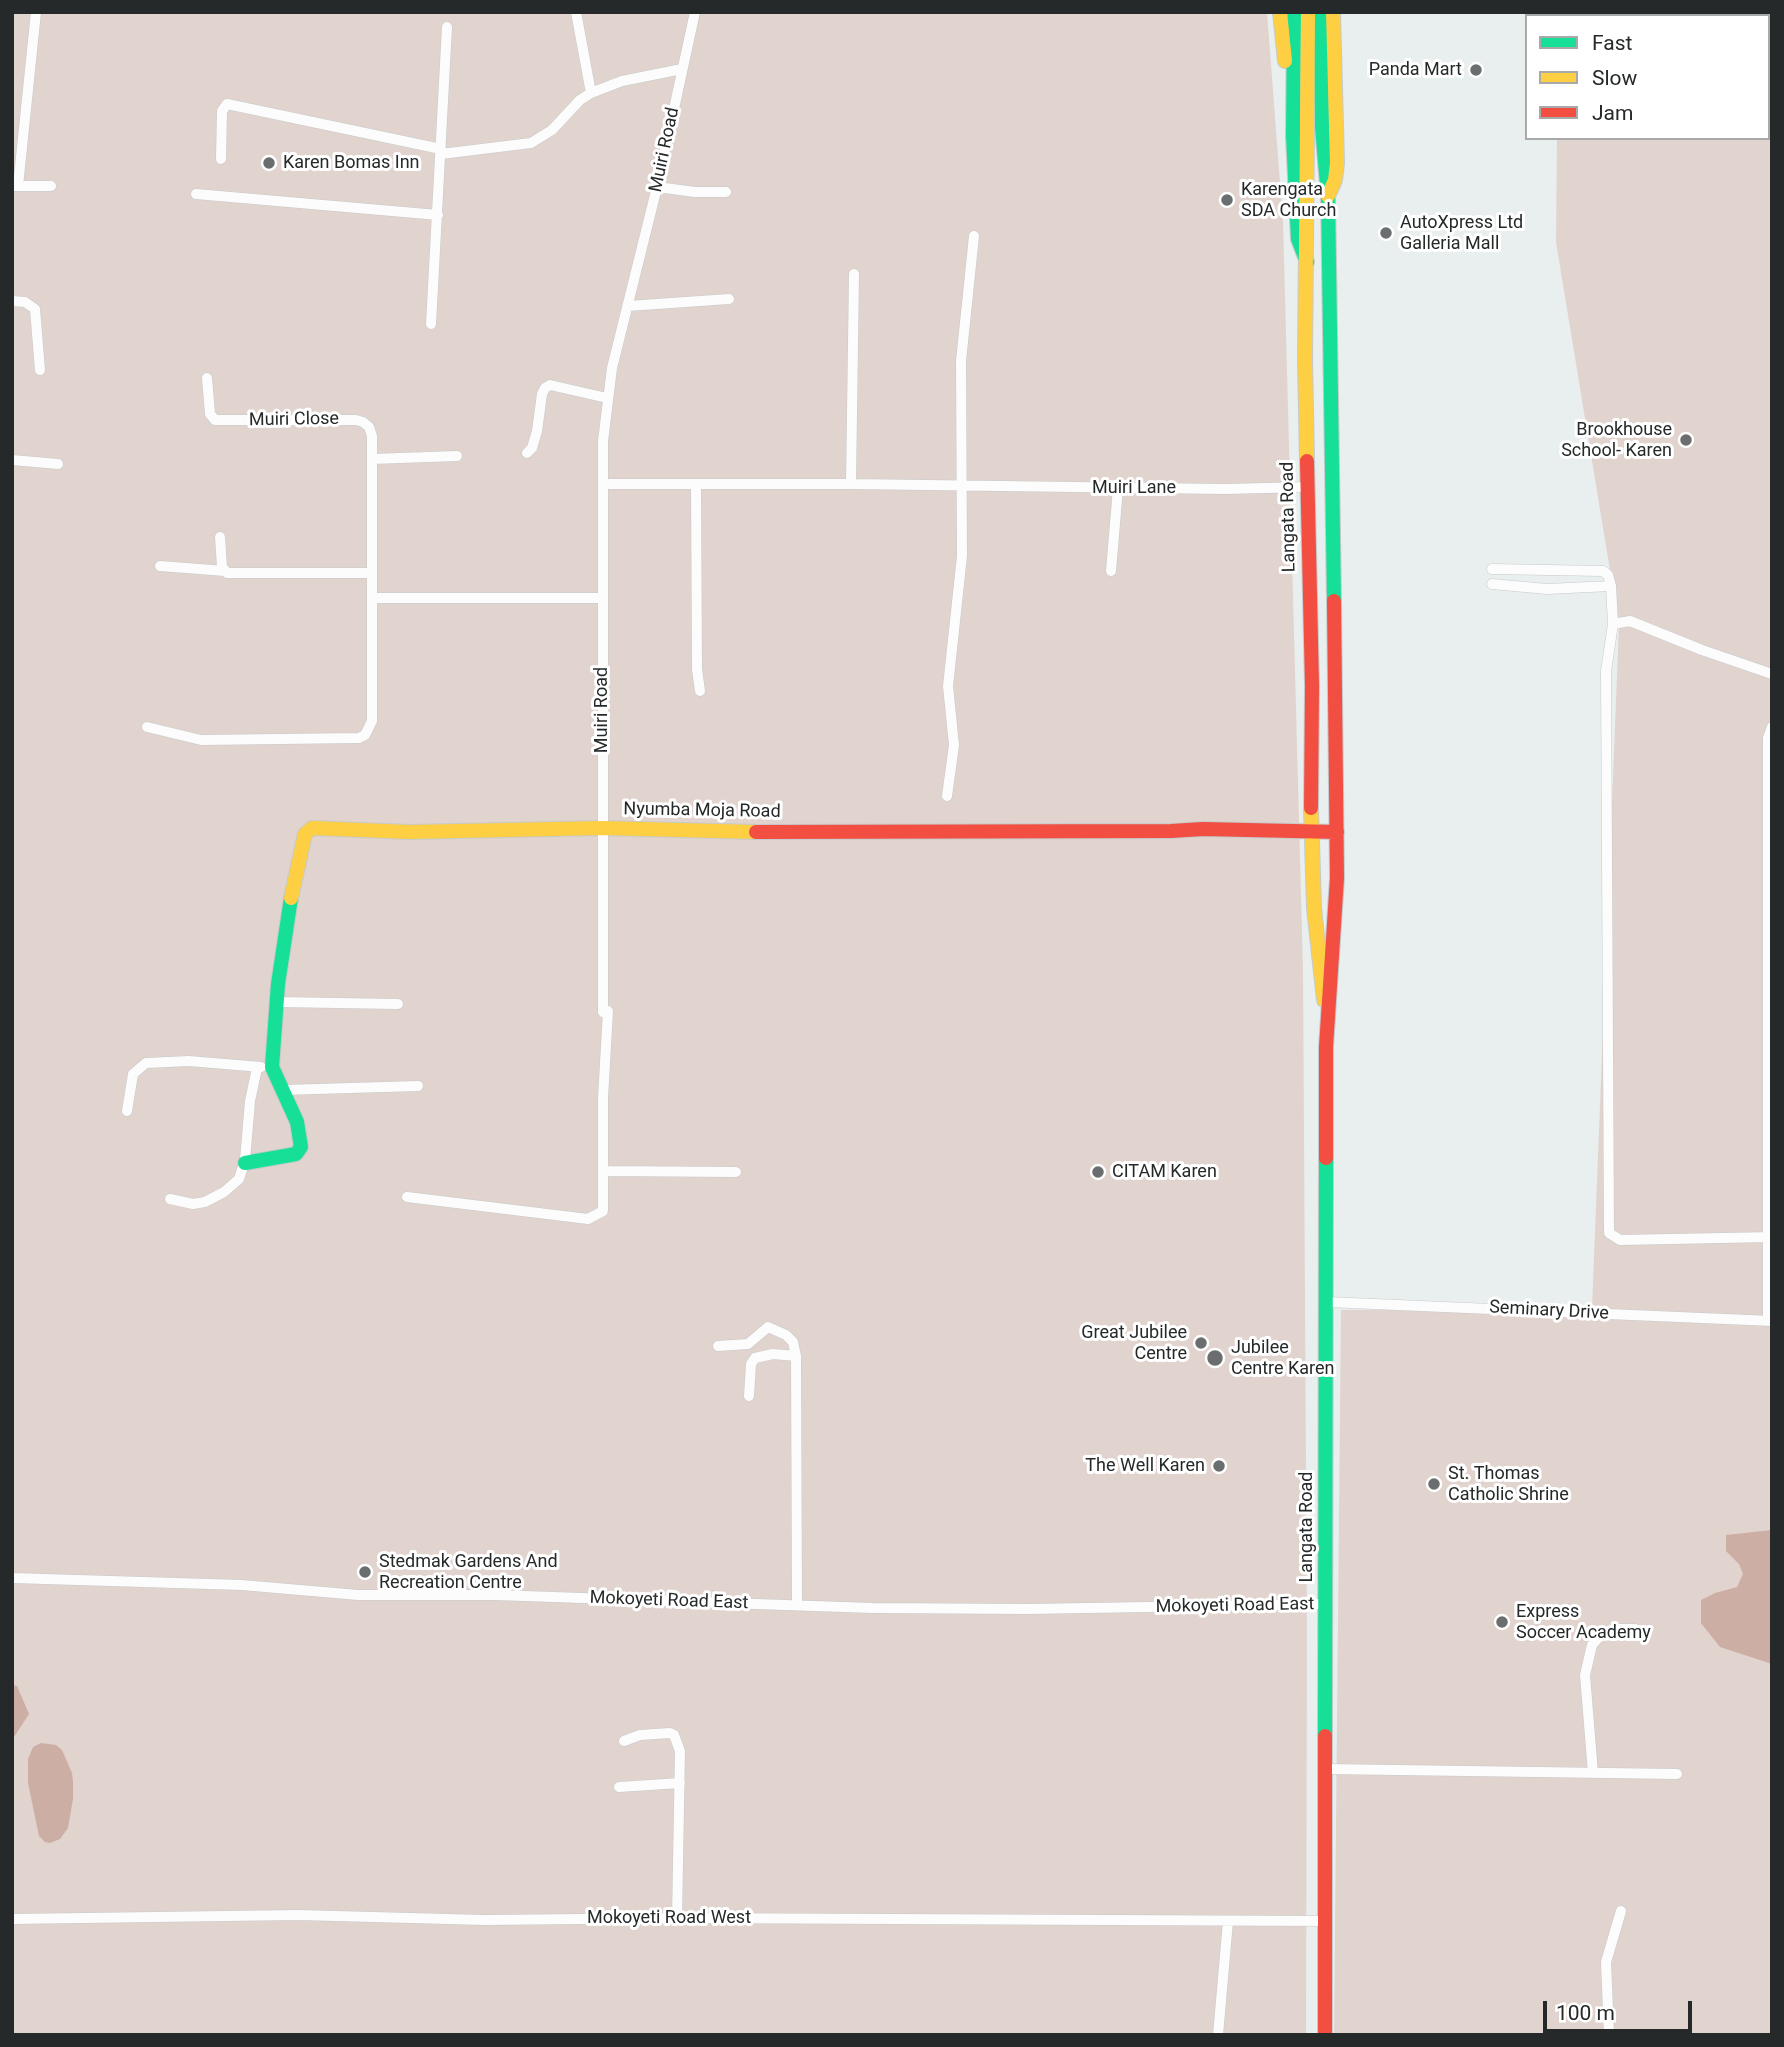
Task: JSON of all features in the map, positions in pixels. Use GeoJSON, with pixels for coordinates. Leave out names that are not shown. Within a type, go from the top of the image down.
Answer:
{"type":"FeatureCollection","features":[{"type":"Feature","properties":{"kind":"main road"},"geometry":{"type":"LineString","coordinates":[[1280,12],[1293,136],[1298,239],[1307,262]]}},
{"type":"Feature","properties":{"kind":"main road"},"geometry":{"type":"LineString","coordinates":[[1293,136],[1294,12]]}},
{"type":"Feature","properties":{"kind":"main road","name":"Langata Road"},"geometry":{"type":"LineString","coordinates":[[1308,12],[1305,361],[1312,686],[1311,832],[1314,908],[1327,1019]]}},
{"type":"Feature","properties":{"kind":"main road","name":"Langata Road"},"geometry":{"type":"LineString","coordinates":[[1321,12],[1322,127],[1328,196],[1333,441],[1336,832],[1335,923],[1327,1019],[1325,2035]]}},
{"type":"Feature","properties":{"kind":"main road"},"geometry":{"type":"LineString","coordinates":[[1328,196],[1335,180],[1337,163],[1333,12]]}},
{"type":"Feature","properties":{"kind":"main road","name":"Nyumba Moja Road"},"geometry":{"type":"LineString","coordinates":[[272,1067],[288,912],[304,834],[312,828],[409,832],[602,828],[711,832],[1203,829],[1336,832]]}},
{"type":"Feature","properties":{"kind":"main road"},"geometry":{"type":"LineString","coordinates":[[244,1163],[282,1158],[300,1150],[297,1122],[272,1067]]}},
{"type":"Feature","properties":{"kind":"street"},"geometry":{"type":"LineString","coordinates":[[36,12],[15,186],[51,186]]}},
{"type":"Feature","properties":{"kind":"street"},"geometry":{"type":"LineString","coordinates":[[576,12],[591,93]]}},
{"type":"Feature","properties":{"kind":"street","name":"Muiri Road"},"geometry":{"type":"LineString","coordinates":[[407,1198],[588,1219],[603,1211],[603,1098],[608,1011],[603,1012],[603,441],[612,368],[657,187],[695,12]]}},
{"type":"Feature","properties":{"kind":"street"},"geometry":{"type":"LineString","coordinates":[[431,324],[447,27]]}},
{"type":"Feature","properties":{"kind":"street"},"geometry":{"type":"LineString","coordinates":[[221,159],[222,111],[227,104],[441,151],[531,143],[552,130],[580,100],[591,93],[622,82],[682,69]]}},
{"type":"Feature","properties":{"kind":"street"},"geometry":{"type":"LineString","coordinates":[[657,187],[695,192],[726,192]]}},
{"type":"Feature","properties":{"kind":"street"},"geometry":{"type":"LineString","coordinates":[[196,194],[438,215]]}},
{"type":"Feature","properties":{"kind":"street"},"geometry":{"type":"LineString","coordinates":[[947,796],[954,745],[948,686],[962,556],[961,361],[974,236]]}},
{"type":"Feature","properties":{"kind":"street"},"geometry":{"type":"LineString","coordinates":[[851,484],[854,274]]}},
{"type":"Feature","properties":{"kind":"street"},"geometry":{"type":"LineString","coordinates":[[628,306],[729,299]]}},
{"type":"Feature","properties":{"kind":"street"},"geometry":{"type":"LineString","coordinates":[[12,301],[25,302],[35,309],[40,370]]}},
{"type":"Feature","properties":{"kind":"street","name":"Muiri Close"},"geometry":{"type":"LineString","coordinates":[[147,727],[201,740],[354,739],[363,737],[369,729],[372,436],[369,427],[356,420],[215,420],[210,414],[207,378]]}},
{"type":"Feature","properties":{"kind":"street"},"geometry":{"type":"LineString","coordinates":[[527,453],[532,447],[537,430],[545,388],[550,385],[607,398]]}},
{"type":"Feature","properties":{"kind":"street"},"geometry":{"type":"LineString","coordinates":[[372,459],[457,456]]}},
{"type":"Feature","properties":{"kind":"street"},"geometry":{"type":"LineString","coordinates":[[12,460],[58,464]]}},
{"type":"Feature","properties":{"kind":"street","name":"Muiri Lane"},"geometry":{"type":"LineString","coordinates":[[603,484],[1308,487]]}},
{"type":"Feature","properties":{"kind":"street"},"geometry":{"type":"LineString","coordinates":[[696,485],[697,669],[700,691]]}},
{"type":"Feature","properties":{"kind":"street"},"geometry":{"type":"LineString","coordinates":[[1111,570],[1118,488]]}},
{"type":"Feature","properties":{"kind":"street"},"geometry":{"type":"LineString","coordinates":[[220,537],[225,571]]}},
{"type":"Feature","properties":{"kind":"street"},"geometry":{"type":"LineString","coordinates":[[160,566],[225,571],[372,573]]}},
{"type":"Feature","properties":{"kind":"street"},"geometry":{"type":"LineString","coordinates":[[1492,569],[1603,572],[1608,575],[1611,586],[1613,624],[1606,671],[1608,1229],[1612,1236],[1620,1240],[1770,1237]]}},
{"type":"Feature","properties":{"kind":"street"},"geometry":{"type":"LineString","coordinates":[[1492,584],[1547,589],[1611,586]]}},
{"type":"Feature","properties":{"kind":"street"},"geometry":{"type":"LineString","coordinates":[[372,598],[603,598]]}},
{"type":"Feature","properties":{"kind":"street"},"geometry":{"type":"LineString","coordinates":[[1613,624],[1630,621],[1772,674]]}},
{"type":"Feature","properties":{"kind":"street"},"geometry":{"type":"LineString","coordinates":[[1770,1320],[1768,738],[1772,727]]}},
{"type":"Feature","properties":{"kind":"street"},"geometry":{"type":"LineString","coordinates":[[277,1002],[398,1004]]}},
{"type":"Feature","properties":{"kind":"street"},"geometry":{"type":"LineString","coordinates":[[127,1111],[133,1074],[146,1063],[189,1061],[272,1067]]}},
{"type":"Feature","properties":{"kind":"street"},"geometry":{"type":"LineString","coordinates":[[170,1199],[193,1204],[211,1200],[239,1179],[244,1163],[250,1101],[257,1068]]}},
{"type":"Feature","properties":{"kind":"street"},"geometry":{"type":"LineString","coordinates":[[283,1090],[418,1086]]}},
{"type":"Feature","properties":{"kind":"street"},"geometry":{"type":"LineString","coordinates":[[604,1171],[736,1172]]}},
{"type":"Feature","properties":{"kind":"street","name":"Seminary Drive"},"geometry":{"type":"LineString","coordinates":[[1327,1302],[1770,1320]]}},
{"type":"Feature","properties":{"kind":"street"},"geometry":{"type":"LineString","coordinates":[[719,1346],[748,1344],[764,1329],[772,1327],[792,1340],[796,1356],[797,1605]]}},
{"type":"Feature","properties":{"kind":"street"},"geometry":{"type":"LineString","coordinates":[[749,1396],[751,1364],[755,1358],[773,1354],[796,1356]]}},
{"type":"Feature","properties":{"kind":"street","name":"Mokoyeti Road East"},"geometry":{"type":"LineString","coordinates":[[12,1578],[242,1585],[358,1595],[495,1595],[797,1605],[1028,1609],[1325,1604]]}},
{"type":"Feature","properties":{"kind":"street"},"geometry":{"type":"LineString","coordinates":[[1593,1773],[1585,1675],[1592,1645],[1602,1634],[1619,1629],[1635,1629]]}},
{"type":"Feature","properties":{"kind":"street"},"geometry":{"type":"LineString","coordinates":[[624,1741],[666,1732],[674,1735],[680,1751],[677,1917]]}},
{"type":"Feature","properties":{"kind":"street"},"geometry":{"type":"LineString","coordinates":[[1326,1769],[1677,1774]]}},
{"type":"Feature","properties":{"kind":"street"},"geometry":{"type":"LineString","coordinates":[[619,1787],[680,1783]]}},
{"type":"Feature","properties":{"kind":"street"},"geometry":{"type":"LineString","coordinates":[[1609,2035],[1606,1962],[1621,1911]]}},
{"type":"Feature","properties":{"kind":"street","name":"Mokoyeti Road West"},"geometry":{"type":"LineString","coordinates":[[12,1919],[298,1915],[485,1920],[677,1917],[1326,1921]]}},
{"type":"Feature","properties":{"kind":"street"},"geometry":{"type":"LineString","coordinates":[[1218,2035],[1228,1921]]}},
{"type":"Feature","properties":{"kind":"shaded area"},"geometry":{"type":"Polygon","coordinates":[[[12,12],[1267,12],[1283,222],[1303,971],[1307,1638],[1306,2035],[12,2035],[12,12]]]}},
{"type":"Feature","properties":{"kind":"shaded area"},"geometry":{"type":"Polygon","coordinates":[[[1772,12],[1772,2035],[1334,2035],[1341,1310],[1592,1308],[1619,625],[1556,242],[1557,140],[1770,140],[1770,14],[1557,14],[1772,12]]]}},
{"type":"Feature","properties":{"kind":"shaded area"},"geometry":{"type":"Polygon","coordinates":[[[1772,1530],[1772,1664],[1720,1647],[1701,1623],[1701,1600],[1737,1587],[1743,1574],[1739,1564],[1726,1551],[1726,1535],[1772,1530]]]}},
{"type":"Feature","properties":{"kind":"shaded area"},"geometry":{"type":"Polygon","coordinates":[[[12,1685],[17,1686],[29,1714],[12,1740],[12,1685]]]}},
{"type":"Feature","properties":{"kind":"shaded area"},"geometry":{"type":"Polygon","coordinates":[[[41,1743],[56,1745],[62,1750],[73,1782],[68,1828],[60,1839],[50,1843],[39,1836],[28,1783],[28,1759],[33,1747],[41,1743]]]}},
{"type":"Feature","properties":{"kind":"traffic: fast"},"geometry":{"type":"LineString","coordinates":[[1294,12],[1293,136],[1298,239],[1307,262]]}},
{"type":"Feature","properties":{"kind":"traffic: fast"},"geometry":{"type":"LineString","coordinates":[[1321,12],[1322,127],[1328,196],[1334,601]]}},
{"type":"Feature","properties":{"kind":"traffic: fast"},"geometry":{"type":"LineString","coordinates":[[245,1163],[296,1154],[301,1147],[297,1122],[272,1067],[278,984],[291,898]]}},
{"type":"Feature","properties":{"kind":"traffic: fast"},"geometry":{"type":"LineString","coordinates":[[1325,1736],[1326,1158]]}},
{"type":"Feature","properties":{"kind":"traffic: slow"},"geometry":{"type":"LineString","coordinates":[[1280,12],[1285,61]]}},
{"type":"Feature","properties":{"kind":"traffic: slow"},"geometry":{"type":"LineString","coordinates":[[1307,461],[1305,361],[1308,12]]}},
{"type":"Feature","properties":{"kind":"traffic: slow"},"geometry":{"type":"LineString","coordinates":[[1328,196],[1335,180],[1337,163],[1333,12]]}},
{"type":"Feature","properties":{"kind":"traffic: slow"},"geometry":{"type":"LineString","coordinates":[[1311,808],[1314,908],[1324,1000]]}},
{"type":"Feature","properties":{"kind":"traffic: slow"},"geometry":{"type":"LineString","coordinates":[[291,898],[305,834],[312,828],[409,832],[602,828],[756,832]]}},
{"type":"Feature","properties":{"kind":"traffic: jam"},"geometry":{"type":"LineString","coordinates":[[1307,461],[1312,686],[1311,808]]}},
{"type":"Feature","properties":{"kind":"traffic: jam"},"geometry":{"type":"LineString","coordinates":[[1326,1158],[1326,1047],[1337,878],[1334,601]]}},
{"type":"Feature","properties":{"kind":"traffic: jam"},"geometry":{"type":"LineString","coordinates":[[756,832],[1203,829],[1337,832]]}},
{"type":"Feature","properties":{"kind":"traffic: jam"},"geometry":{"type":"LineString","coordinates":[[1325,1736],[1325,2035]]}},
{"type":"Feature","properties":{"kind":"place","name":"Panda Mart"},"geometry":{"type":"Point","coordinates":[1476,70]}},
{"type":"Feature","properties":{"kind":"place","name":"Karen Bomas Inn"},"geometry":{"type":"Point","coordinates":[269,163]}},
{"type":"Feature","properties":{"kind":"place","name":"Karengata SDA Church"},"geometry":{"type":"Point","coordinates":[1227,200]}},
{"type":"Feature","properties":{"kind":"place","name":"AutoXpress Ltd Galleria Mall"},"geometry":{"type":"Point","coordinates":[1386,233]}},
{"type":"Feature","properties":{"kind":"place","name":"Brookhouse School- Karen"},"geometry":{"type":"Point","coordinates":[1686,440]}},
{"type":"Feature","properties":{"kind":"place","name":"CITAM Karen"},"geometry":{"type":"Point","coordinates":[1098,1172]}},
{"type":"Feature","properties":{"kind":"place","name":"Great Jubilee Centre"},"geometry":{"type":"Point","coordinates":[1201,1343]}},
{"type":"Feature","properties":{"kind":"place","name":"Jubilee Centre Karen"},"geometry":{"type":"Point","coordinates":[1215,1358]}},
{"type":"Feature","properties":{"kind":"place","name":"The Well Karen"},"geometry":{"type":"Point","coordinates":[1219,1466]}},
{"type":"Feature","properties":{"kind":"place","name":"St. Thomas Catholic Shrine"},"geometry":{"type":"Point","coordinates":[1434,1484]}},
{"type":"Feature","properties":{"kind":"place","name":"Stedmak Gardens And Recreation Centre"},"geometry":{"type":"Point","coordinates":[365,1572]}},
{"type":"Feature","properties":{"kind":"place","name":"Express Soccer Academy"},"geometry":{"type":"Point","coordinates":[1502,1622]}}]}
